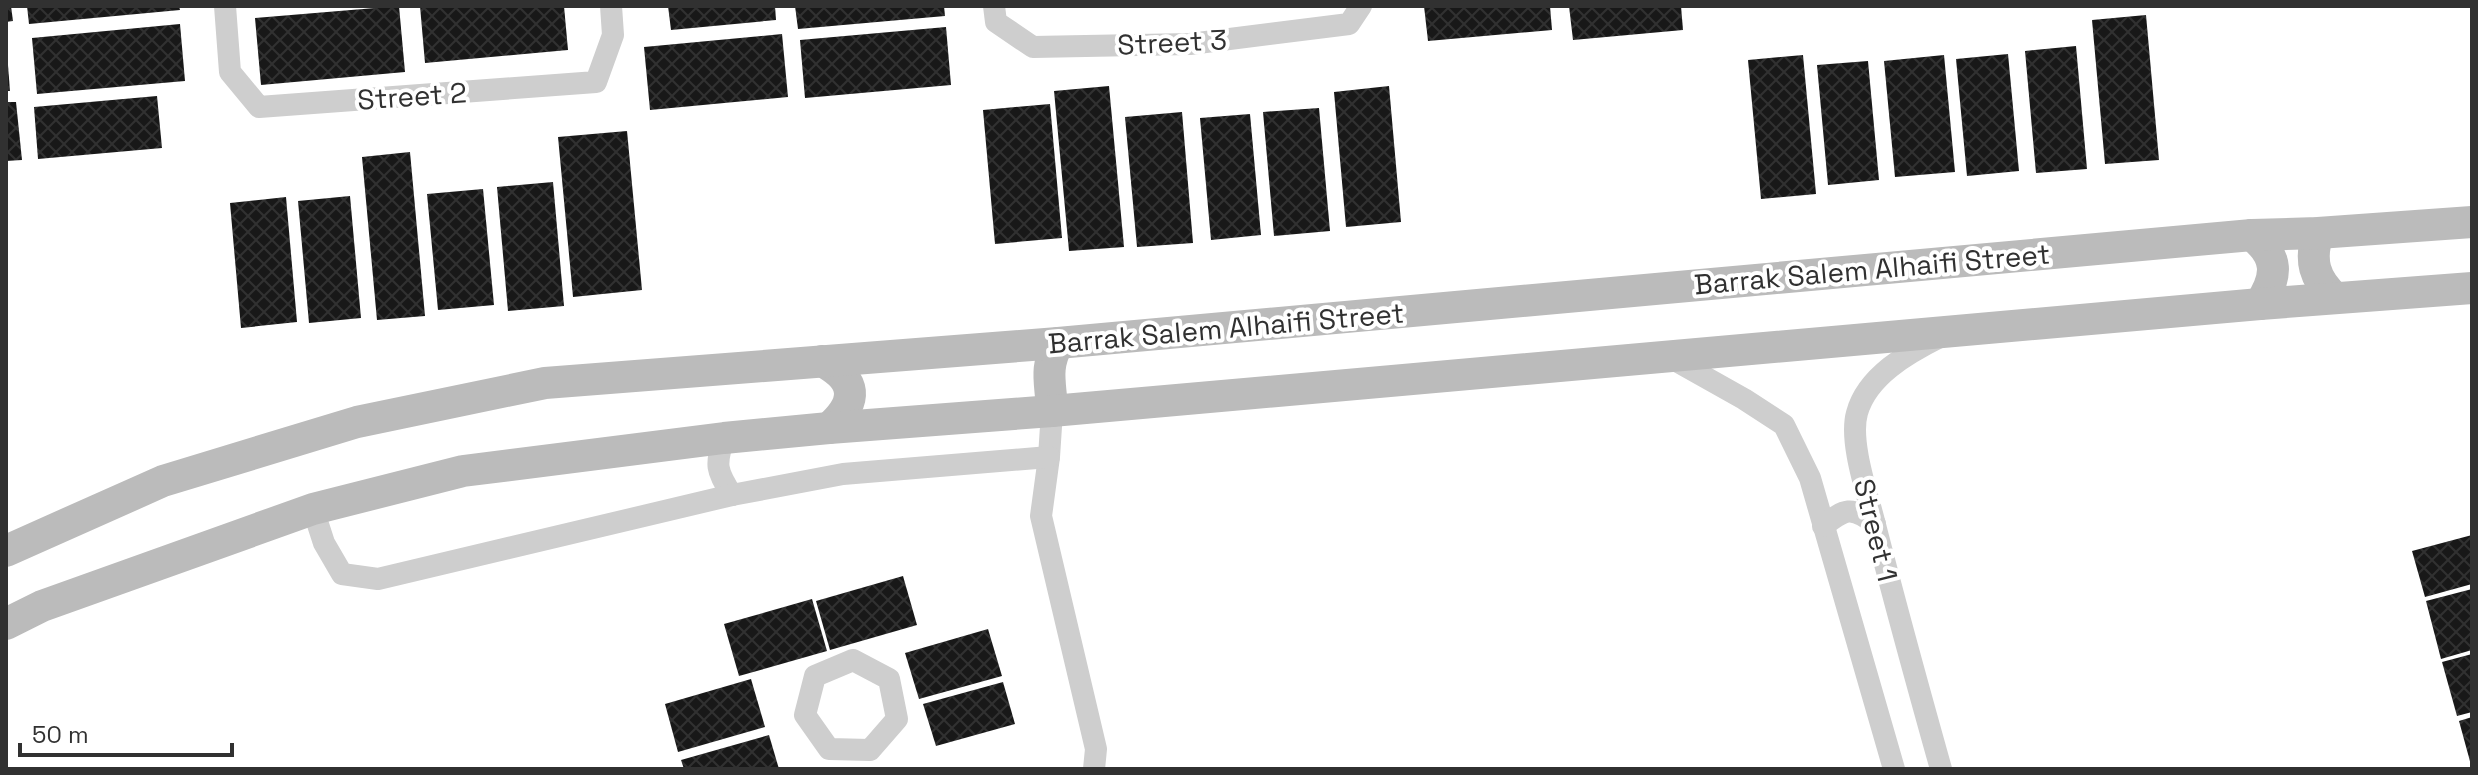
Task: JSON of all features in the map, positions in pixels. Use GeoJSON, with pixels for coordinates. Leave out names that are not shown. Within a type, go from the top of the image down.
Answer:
{"type":"FeatureCollection","features":[{"type":"Feature","properties":{"kind":"main road","name":"Barrak Salem Alhaifi Street"},"geometry":{"type":"LineString","coordinates":[[6,551],[163,481],[357,422],[545,383],[1058,343],[2252,235],[2472,222]]}},
{"type":"Feature","properties":{"kind":"main road"},"geometry":{"type":"LineString","coordinates":[[2318,233],[2313,251],[2314,269],[2322,286],[2335,298]]}},
{"type":"Feature","properties":{"kind":"main road"},"geometry":{"type":"LineString","coordinates":[[2252,235],[2264,245],[2274,265],[2272,286],[2260,304]]}},
{"type":"Feature","properties":{"kind":"main road"},"geometry":{"type":"LineString","coordinates":[[6,624],[42,606],[313,509],[463,471],[829,428],[2472,288]]}},
{"type":"Feature","properties":{"kind":"main road"},"geometry":{"type":"LineString","coordinates":[[1052,411],[1047,377],[1050,359],[1058,343]]}},
{"type":"Feature","properties":{"kind":"main road"},"geometry":{"type":"LineString","coordinates":[[822,361],[841,371],[850,392],[846,413],[829,428]]}},
{"type":"Feature","properties":{"kind":"street","name":"Street 2"},"geometry":{"type":"LineString","coordinates":[[225,6],[230,72],[259,107],[596,82],[613,35],[611,6]]}},
{"type":"Feature","properties":{"kind":"street","name":"Street 3"},"geometry":{"type":"LineString","coordinates":[[994,6],[996,22],[1033,47],[1190,44],[1349,24],[1361,6]]}},
{"type":"Feature","properties":{"kind":"street","name":"Street 1"},"geometry":{"type":"LineString","coordinates":[[1941,769],[1857,455],[1857,414],[1873,382],[1904,358],[1950,331]]}},
{"type":"Feature","properties":{"kind":"street","name":"Street 1"},"geometry":{"type":"LineString","coordinates":[[1671,358],[1784,425],[1810,478],[1894,769]]}},
{"type":"Feature","properties":{"kind":"street"},"geometry":{"type":"LineString","coordinates":[[1052,411],[1041,516],[1096,749],[1094,769]]}},
{"type":"Feature","properties":{"kind":"street"},"geometry":{"type":"LineString","coordinates":[[724,438],[716,460],[720,478],[732,495]]}},
{"type":"Feature","properties":{"kind":"street"},"geometry":{"type":"LineString","coordinates":[[313,509],[324,543],[342,574],[378,579],[732,495],[843,474],[1049,457]]}},
{"type":"Feature","properties":{"kind":"street"},"geometry":{"type":"LineString","coordinates":[[1823,526],[1842,511],[1859,511],[1875,524]]}},
{"type":"Feature","properties":{"kind":"street"},"geometry":{"type":"LineString","coordinates":[[853,660],[889,679],[897,719],[873,760],[829,749],[805,715],[815,676],[853,660]]}},
{"type":"Feature","properties":{"kind":"building"},"geometry":{"type":"Polygon","coordinates":[[[6,6],[11,6],[13,21],[6,22],[6,6]]]}},
{"type":"Feature","properties":{"kind":"building"},"geometry":{"type":"Polygon","coordinates":[[[27,6],[179,6],[180,10],[29,24],[27,6]]]}},
{"type":"Feature","properties":{"kind":"building"},"geometry":{"type":"Polygon","coordinates":[[[399,6],[405,72],[261,85],[255,18],[399,6]]]}},
{"type":"Feature","properties":{"kind":"building"},"geometry":{"type":"Polygon","coordinates":[[[420,6],[564,6],[568,50],[425,63],[420,6]]]}},
{"type":"Feature","properties":{"kind":"building"},"geometry":{"type":"Polygon","coordinates":[[[668,6],[775,6],[776,20],[671,30],[668,6]]]}},
{"type":"Feature","properties":{"kind":"building"},"geometry":{"type":"Polygon","coordinates":[[[795,6],[944,6],[945,16],[798,29],[795,6]]]}},
{"type":"Feature","properties":{"kind":"building"},"geometry":{"type":"Polygon","coordinates":[[[1424,6],[1550,6],[1552,30],[1428,41],[1424,6]]]}},
{"type":"Feature","properties":{"kind":"building"},"geometry":{"type":"Polygon","coordinates":[[[1569,6],[1681,6],[1683,30],[1573,40],[1569,6]]]}},
{"type":"Feature","properties":{"kind":"building"},"geometry":{"type":"Polygon","coordinates":[[[2146,15],[2159,160],[2105,164],[2092,20],[2146,15]]]}},
{"type":"Feature","properties":{"kind":"building"},"geometry":{"type":"Polygon","coordinates":[[[180,24],[185,81],[37,94],[32,38],[180,24]]]}},
{"type":"Feature","properties":{"kind":"building"},"geometry":{"type":"Polygon","coordinates":[[[946,27],[951,85],[805,98],[800,40],[946,27]]]}},
{"type":"Feature","properties":{"kind":"building"},"geometry":{"type":"Polygon","coordinates":[[[782,34],[788,97],[650,110],[644,47],[782,34]]]}},
{"type":"Feature","properties":{"kind":"building"},"geometry":{"type":"Polygon","coordinates":[[[2076,46],[2087,169],[2036,173],[2025,51],[2076,46]]]}},
{"type":"Feature","properties":{"kind":"building"},"geometry":{"type":"Polygon","coordinates":[[[2008,54],[2019,171],[1967,176],[1956,59],[2008,54]]]}},
{"type":"Feature","properties":{"kind":"building"},"geometry":{"type":"Polygon","coordinates":[[[1803,55],[1816,194],[1761,199],[1748,60],[1803,55]]]}},
{"type":"Feature","properties":{"kind":"building"},"geometry":{"type":"Polygon","coordinates":[[[1944,55],[1955,172],[1895,177],[1884,61],[1944,55]]]}},
{"type":"Feature","properties":{"kind":"building"},"geometry":{"type":"Polygon","coordinates":[[[1868,61],[1879,180],[1828,185],[1817,65],[1868,61]]]}},
{"type":"Feature","properties":{"kind":"building"},"geometry":{"type":"Polygon","coordinates":[[[8,65],[10,91],[6,91],[8,65]]]}},
{"type":"Feature","properties":{"kind":"building"},"geometry":{"type":"Polygon","coordinates":[[[1109,86],[1124,247],[1069,251],[1054,91],[1109,86]]]}},
{"type":"Feature","properties":{"kind":"building"},"geometry":{"type":"Polygon","coordinates":[[[1389,86],[1401,222],[1346,227],[1334,92],[1389,86]]]}},
{"type":"Feature","properties":{"kind":"building"},"geometry":{"type":"Polygon","coordinates":[[[157,96],[162,148],[38,159],[34,107],[157,96]]]}},
{"type":"Feature","properties":{"kind":"building"},"geometry":{"type":"Polygon","coordinates":[[[6,102],[16,102],[22,160],[6,161],[6,102]]]}},
{"type":"Feature","properties":{"kind":"building"},"geometry":{"type":"Polygon","coordinates":[[[1050,104],[1062,238],[995,244],[983,110],[1050,104]]]}},
{"type":"Feature","properties":{"kind":"building"},"geometry":{"type":"Polygon","coordinates":[[[1319,108],[1330,231],[1274,236],[1263,112],[1319,108]]]}},
{"type":"Feature","properties":{"kind":"building"},"geometry":{"type":"Polygon","coordinates":[[[1182,112],[1193,243],[1137,247],[1125,117],[1182,112]]]}},
{"type":"Feature","properties":{"kind":"building"},"geometry":{"type":"Polygon","coordinates":[[[1250,114],[1261,235],[1211,240],[1200,118],[1250,114]]]}},
{"type":"Feature","properties":{"kind":"building"},"geometry":{"type":"Polygon","coordinates":[[[627,131],[642,290],[573,297],[558,137],[627,131]]]}},
{"type":"Feature","properties":{"kind":"building"},"geometry":{"type":"Polygon","coordinates":[[[410,152],[425,316],[377,320],[362,157],[410,152]]]}},
{"type":"Feature","properties":{"kind":"building"},"geometry":{"type":"Polygon","coordinates":[[[553,182],[564,306],[508,311],[497,187],[553,182]]]}},
{"type":"Feature","properties":{"kind":"building"},"geometry":{"type":"Polygon","coordinates":[[[483,189],[494,305],[438,310],[427,194],[483,189]]]}},
{"type":"Feature","properties":{"kind":"building"},"geometry":{"type":"Polygon","coordinates":[[[350,196],[361,318],[309,323],[298,201],[350,196]]]}},
{"type":"Feature","properties":{"kind":"building"},"geometry":{"type":"Polygon","coordinates":[[[286,197],[297,322],[241,328],[230,203],[286,197]]]}},
{"type":"Feature","properties":{"kind":"building"},"geometry":{"type":"Polygon","coordinates":[[[2472,535],[2472,584],[2425,597],[2412,551],[2472,535]]]}},
{"type":"Feature","properties":{"kind":"building"},"geometry":{"type":"Polygon","coordinates":[[[903,576],[917,625],[830,650],[816,601],[903,576]]]}},
{"type":"Feature","properties":{"kind":"building"},"geometry":{"type":"Polygon","coordinates":[[[2472,589],[2472,650],[2441,659],[2426,601],[2472,589]]]}},
{"type":"Feature","properties":{"kind":"building"},"geometry":{"type":"Polygon","coordinates":[[[812,599],[827,651],[739,676],[724,624],[812,599]]]}},
{"type":"Feature","properties":{"kind":"building"},"geometry":{"type":"Polygon","coordinates":[[[988,629],[1002,676],[919,699],[905,653],[988,629]]]}},
{"type":"Feature","properties":{"kind":"building"},"geometry":{"type":"Polygon","coordinates":[[[2472,654],[2472,712],[2457,716],[2442,662],[2472,654]]]}},
{"type":"Feature","properties":{"kind":"building"},"geometry":{"type":"Polygon","coordinates":[[[751,679],[765,727],[678,752],[665,704],[751,679]]]}},
{"type":"Feature","properties":{"kind":"building"},"geometry":{"type":"Polygon","coordinates":[[[1003,682],[1015,724],[936,746],[923,704],[1003,682]]]}},
{"type":"Feature","properties":{"kind":"building"},"geometry":{"type":"Polygon","coordinates":[[[2472,717],[2472,765],[2471,765],[2459,721],[2472,717]]]}},
{"type":"Feature","properties":{"kind":"building"},"geometry":{"type":"Polygon","coordinates":[[[769,735],[779,769],[684,769],[681,760],[769,735]]]}}]}
